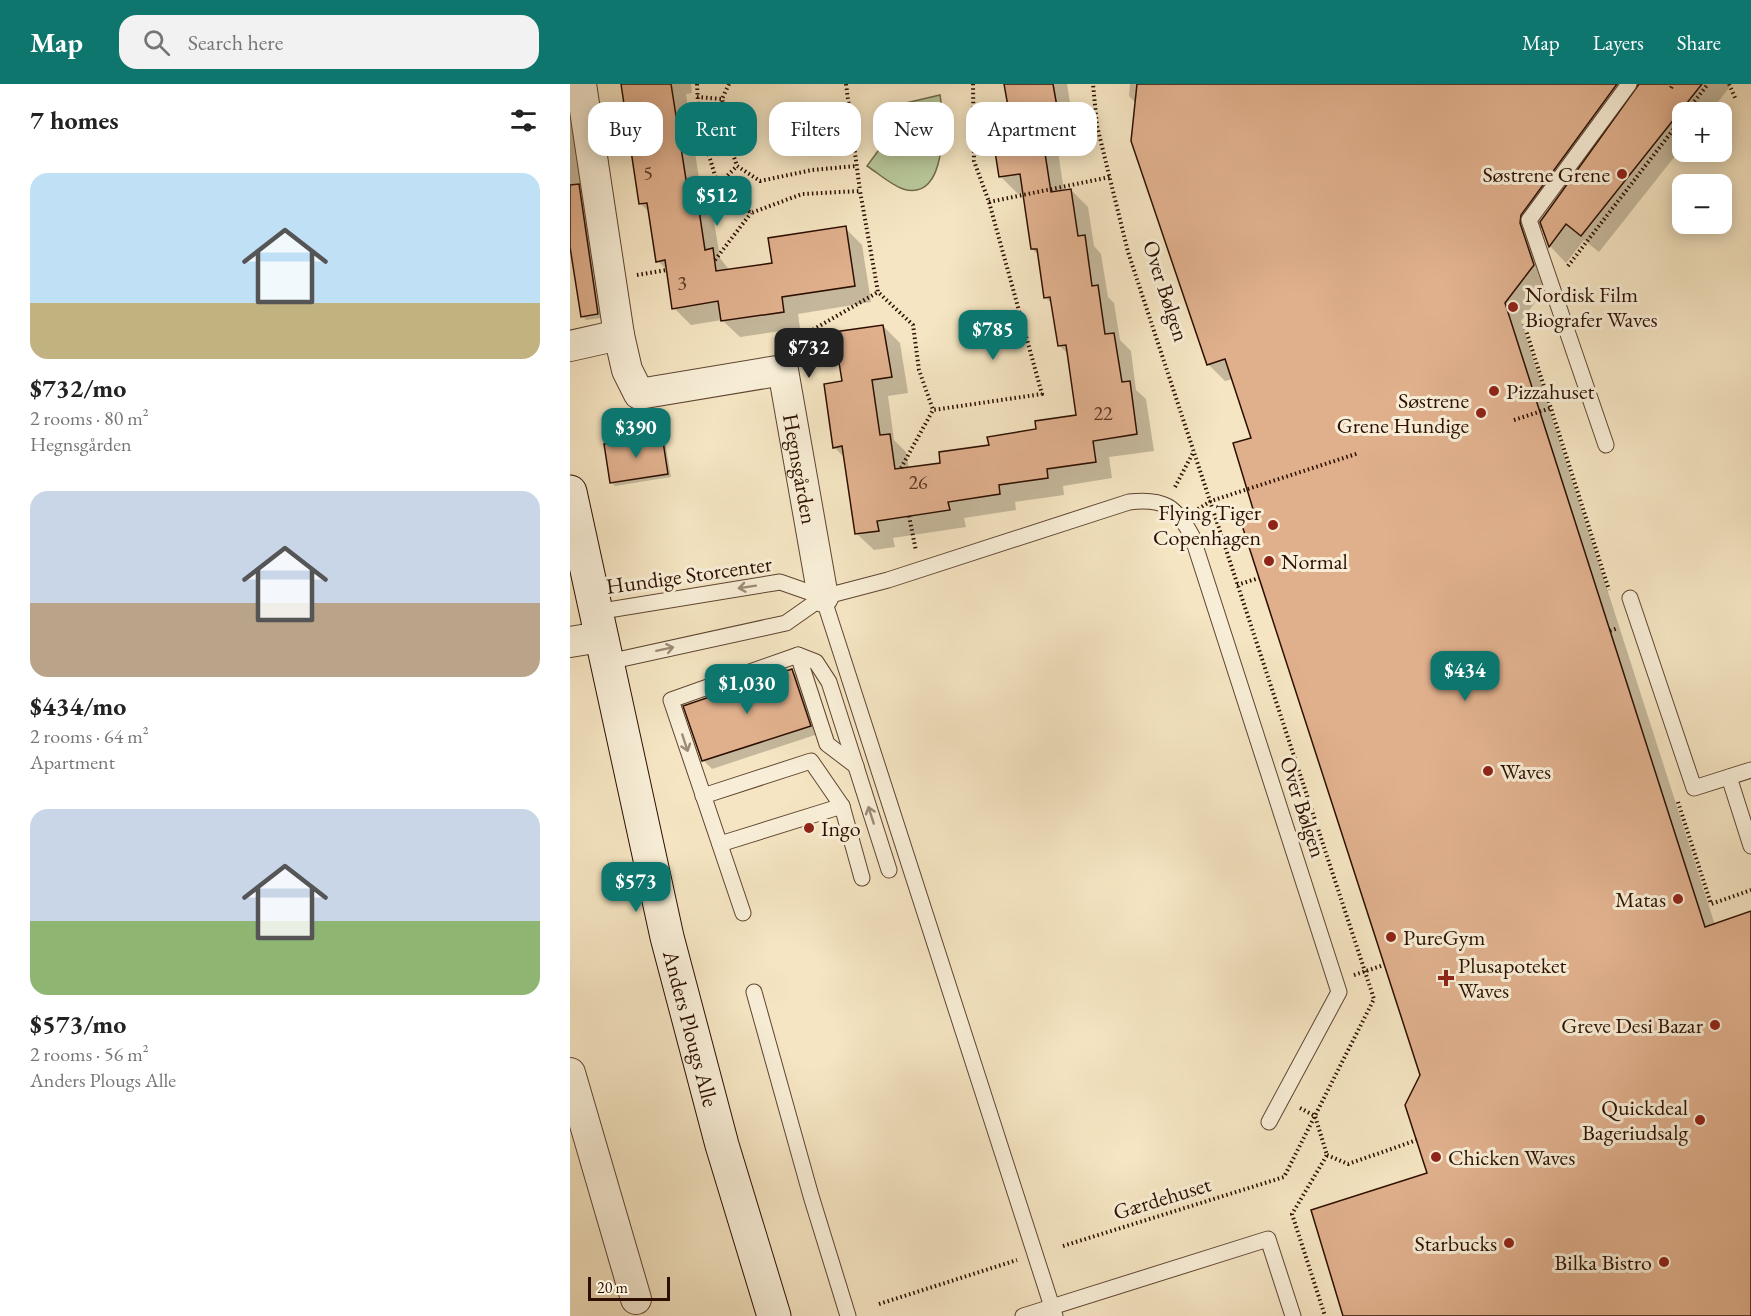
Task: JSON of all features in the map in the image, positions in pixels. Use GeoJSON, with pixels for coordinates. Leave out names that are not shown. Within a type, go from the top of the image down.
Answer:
{"type":"FeatureCollection","features":[{"type":"Feature","properties":{"kind":"street"},"geometry":{"type":"LineString","coordinates":[[581,84],[619,335],[627,370],[639,394],[783,370]]}},
{"type":"Feature","properties":{"kind":"street"},"geometry":{"type":"LineString","coordinates":[[570,346],[619,335]]}},
{"type":"Feature","properties":{"kind":"street","name":"Hegnsgården"},"geometry":{"type":"LineString","coordinates":[[783,370],[823,597]]}},
{"type":"Feature","properties":{"kind":"street","name":"Anders Plougs Alle"},"geometry":{"type":"LineString","coordinates":[[570,492],[594,638],[667,937],[722,1145],[774,1316]]}},
{"type":"Feature","properties":{"kind":"street"},"geometry":{"type":"LineString","coordinates":[[570,1073],[636,1299]]}},
{"type":"Feature","properties":{"kind":"lane"},"geometry":{"type":"LineString","coordinates":[[1606,445],[1529,220],[1629,84]]}},
{"type":"Feature","properties":{"kind":"lane"},"geometry":{"type":"LineString","coordinates":[[594,638],[786,623],[823,597],[920,570],[1129,502],[1149,500],[1166,504]]}},
{"type":"Feature","properties":{"kind":"lane","name":"Over Bølgen"},"geometry":{"type":"LineString","coordinates":[[1166,504],[1183,518],[1192,536],[1340,992],[1269,1122]]}},
{"type":"Feature","properties":{"kind":"lane","name":"Hundige Storcenter"},"geometry":{"type":"LineString","coordinates":[[594,638],[780,582],[823,597]]}},
{"type":"Feature","properties":{"kind":"lane"},"geometry":{"type":"LineString","coordinates":[[823,597],[1054,1311]]}},
{"type":"Feature","properties":{"kind":"lane"},"geometry":{"type":"LineString","coordinates":[[1630,598],[1694,788],[1751,770]]}},
{"type":"Feature","properties":{"kind":"lane"},"geometry":{"type":"LineString","coordinates":[[743,913],[671,700],[798,654],[816,662],[828,682],[889,870]]}},
{"type":"Feature","properties":{"kind":"lane"},"geometry":{"type":"LineString","coordinates":[[701,789],[811,761],[842,806],[862,878]]}},
{"type":"Feature","properties":{"kind":"lane"},"geometry":{"type":"LineString","coordinates":[[1729,777],[1751,846]]}},
{"type":"Feature","properties":{"kind":"lane"},"geometry":{"type":"LineString","coordinates":[[720,844],[842,806]]}},
{"type":"Feature","properties":{"kind":"lane"},"geometry":{"type":"LineString","coordinates":[[754,993],[811,1196],[848,1316]]}},
{"type":"Feature","properties":{"kind":"lane"},"geometry":{"type":"LineString","coordinates":[[1023,1316],[1054,1311],[1268,1239],[1293,1316]]}},
{"type":"Feature","properties":{"kind":"path"},"geometry":{"type":"LineString","coordinates":[[697,84],[699,123],[718,185],[751,213]]}},
{"type":"Feature","properties":{"kind":"path"},"geometry":{"type":"LineString","coordinates":[[729,84],[722,99],[737,166],[760,181],[812,170],[856,166]]}},
{"type":"Feature","properties":{"kind":"path"},"geometry":{"type":"LineString","coordinates":[[846,84],[856,166],[878,292],[912,326],[919,370],[933,410],[901,468]]}},
{"type":"Feature","properties":{"kind":"path"},"geometry":{"type":"LineString","coordinates":[[933,410],[1042,394],[989,202],[974,161],[973,84]]}},
{"type":"Feature","properties":{"kind":"path","name":"Over Bølgen"},"geometry":{"type":"LineString","coordinates":[[1093,84],[1097,126],[1128,252],[1374,999],[1284,1177],[1271,1181]]}},
{"type":"Feature","properties":{"kind":"path"},"geometry":{"type":"LineString","coordinates":[[1694,102],[1708,84]]}},
{"type":"Feature","properties":{"kind":"path"},"geometry":{"type":"LineString","coordinates":[[1729,84],[1736,100]]}},
{"type":"Feature","properties":{"kind":"path"},"geometry":{"type":"LineString","coordinates":[[697,97],[722,99]]}},
{"type":"Feature","properties":{"kind":"path"},"geometry":{"type":"LineString","coordinates":[[1568,266],[1672,131]]}},
{"type":"Feature","properties":{"kind":"path"},"geometry":{"type":"LineString","coordinates":[[718,185],[737,166]]}},
{"type":"Feature","properties":{"kind":"path"},"geometry":{"type":"LineString","coordinates":[[989,202],[1110,177]]}},
{"type":"Feature","properties":{"kind":"path"},"geometry":{"type":"LineString","coordinates":[[715,260],[751,213],[802,195],[860,191]]}},
{"type":"Feature","properties":{"kind":"path"},"geometry":{"type":"LineString","coordinates":[[783,370],[800,357],[809,332],[878,292]]}},
{"type":"Feature","properties":{"kind":"path"},"geometry":{"type":"LineString","coordinates":[[1514,420],[1551,408]]}},
{"type":"Feature","properties":{"kind":"path"},"geometry":{"type":"LineString","coordinates":[[1166,504],[1194,451]]}},
{"type":"Feature","properties":{"kind":"path"},"geometry":{"type":"LineString","coordinates":[[1211,501],[1359,453]]}},
{"type":"Feature","properties":{"kind":"path"},"geometry":{"type":"LineString","coordinates":[[909,516],[920,570]]}},
{"type":"Feature","properties":{"kind":"path"},"geometry":{"type":"LineString","coordinates":[[1238,584],[1258,578]]}},
{"type":"Feature","properties":{"kind":"path"},"geometry":{"type":"LineString","coordinates":[[1364,971],[1384,964]]}},
{"type":"Feature","properties":{"kind":"path"},"geometry":{"type":"LineString","coordinates":[[1315,1116],[1327,1155],[1292,1215],[1325,1316]]}},
{"type":"Feature","properties":{"kind":"path"},"geometry":{"type":"LineString","coordinates":[[1327,1155],[1348,1164],[1417,1140]]}},
{"type":"Feature","properties":{"kind":"path","name":"Gærdehuset"},"geometry":{"type":"LineString","coordinates":[[1063,1246],[1271,1181]]}},
{"type":"Feature","properties":{"kind":"path"},"geometry":{"type":"LineString","coordinates":[[879,1304],[1017,1260]]}},
{"type":"Feature","properties":{"kind":"green space"},"geometry":{"type":"Polygon","coordinates":[[[940,95],[941,102],[910,102],[940,95]]]}},
{"type":"Feature","properties":{"kind":"green space"},"geometry":{"type":"Polygon","coordinates":[[[874,156],[940,156],[936,172],[928,184],[918,190],[898,187],[867,166],[874,156]]]}},
{"type":"Feature","properties":{"kind":"building"},"geometry":{"type":"Polygon","coordinates":[[[621,84],[671,84],[675,109],[675,156],[682,156],[688,192],[696,190],[705,250],[713,248],[716,271],[772,263],[768,238],[846,226],[855,286],[782,297],[784,312],[721,321],[718,301],[672,309],[665,260],[656,262],[647,203],[639,204],[632,156],[663,156],[663,102],[624,102],[621,84]]]}},
{"type":"Feature","properties":{"kind":"building"},"geometry":{"type":"Polygon","coordinates":[[[1004,84],[1053,84],[1056,102],[1007,102],[1004,84]]]}},
{"type":"Feature","properties":{"kind":"building","name":"Waves"},"geometry":{"type":"Polygon","coordinates":[[[1137,84],[1617,84],[1521,215],[1520,223],[1534,265],[1505,303],[1705,927],[1751,911],[1751,1316],[1343,1316],[1311,1210],[1427,1173],[1405,1105],[1420,1075],[1238,513],[1253,509],[1233,443],[1251,438],[1225,359],[1207,365],[1131,141],[1137,84]]]}},
{"type":"Feature","properties":{"kind":"building"},"geometry":{"type":"Polygon","coordinates":[[[1639,84],[1702,84],[1688,102],[1672,102],[1672,122],[1581,236],[1566,224],[1549,247],[1540,222],[1639,84]]]}},
{"type":"Feature","properties":{"kind":"building"},"geometry":{"type":"Polygon","coordinates":[[[996,156],[1045,156],[1051,192],[1071,189],[1078,236],[1085,235],[1092,286],[1098,285],[1105,334],[1114,333],[1122,382],[1130,381],[1137,434],[1093,441],[1096,462],[1047,469],[1048,478],[999,485],[1000,494],[948,502],[950,510],[877,521],[879,531],[855,534],[842,446],[833,448],[824,384],[842,381],[834,332],[883,325],[892,377],[872,380],[880,435],[890,434],[895,469],[940,463],[939,452],[989,445],[987,437],[1036,429],[1035,421],[1076,415],[1066,345],[1058,346],[1050,297],[1044,298],[1037,249],[1031,249],[1020,174],[999,177],[996,156]]]}},
{"type":"Feature","properties":{"kind":"building"},"geometry":{"type":"Polygon","coordinates":[[[579,184],[598,314],[581,317],[570,247],[570,185],[579,184]]]}},
{"type":"Feature","properties":{"kind":"building"},"geometry":{"type":"Polygon","coordinates":[[[662,435],[668,474],[610,483],[604,444],[662,435]]]}},
{"type":"Feature","properties":{"kind":"building"},"geometry":{"type":"Polygon","coordinates":[[[792,669],[811,726],[702,761],[683,706],[792,669]]]}},
{"type":"Feature","properties":{"kind":"place","name":"Søstrene Grene"},"geometry":{"type":"Point","coordinates":[1622,174]}},
{"type":"Feature","properties":{"kind":"place","name":"Nordisk Film Biografer Waves"},"geometry":{"type":"Point","coordinates":[1513,307]}},
{"type":"Feature","properties":{"kind":"place","name":"Pizzahuset"},"geometry":{"type":"Point","coordinates":[1494,391]}},
{"type":"Feature","properties":{"kind":"place","name":"Søstrene Grene Hundige"},"geometry":{"type":"Point","coordinates":[1481,413]}},
{"type":"Feature","properties":{"kind":"place","name":"Flying Tiger Copenhagen"},"geometry":{"type":"Point","coordinates":[1273,525]}},
{"type":"Feature","properties":{"kind":"place","name":"Normal"},"geometry":{"type":"Point","coordinates":[1269,561]}},
{"type":"Feature","properties":{"kind":"place","name":"Waves"},"geometry":{"type":"Point","coordinates":[1488,771]}},
{"type":"Feature","properties":{"kind":"place","name":"Ingo"},"geometry":{"type":"Point","coordinates":[809,828]}},
{"type":"Feature","properties":{"kind":"place","name":"Matas"},"geometry":{"type":"Point","coordinates":[1678,899]}},
{"type":"Feature","properties":{"kind":"place","name":"PureGym"},"geometry":{"type":"Point","coordinates":[1391,937]}},
{"type":"Feature","properties":{"kind":"place","name":"Plusapoteket Waves"},"geometry":{"type":"Point","coordinates":[1446,978]}},
{"type":"Feature","properties":{"kind":"place","name":"Greve Desi Bazar"},"geometry":{"type":"Point","coordinates":[1715,1025]}},
{"type":"Feature","properties":{"kind":"place","name":"Quickdeal Bageriudsalg"},"geometry":{"type":"Point","coordinates":[1700,1120]}},
{"type":"Feature","properties":{"kind":"place","name":"Chicken Waves"},"geometry":{"type":"Point","coordinates":[1436,1157]}},
{"type":"Feature","properties":{"kind":"place","name":"Starbucks"},"geometry":{"type":"Point","coordinates":[1509,1243]}},
{"type":"Feature","properties":{"kind":"place","name":"Bilka Bistro"},"geometry":{"type":"Point","coordinates":[1664,1262]}}]}
